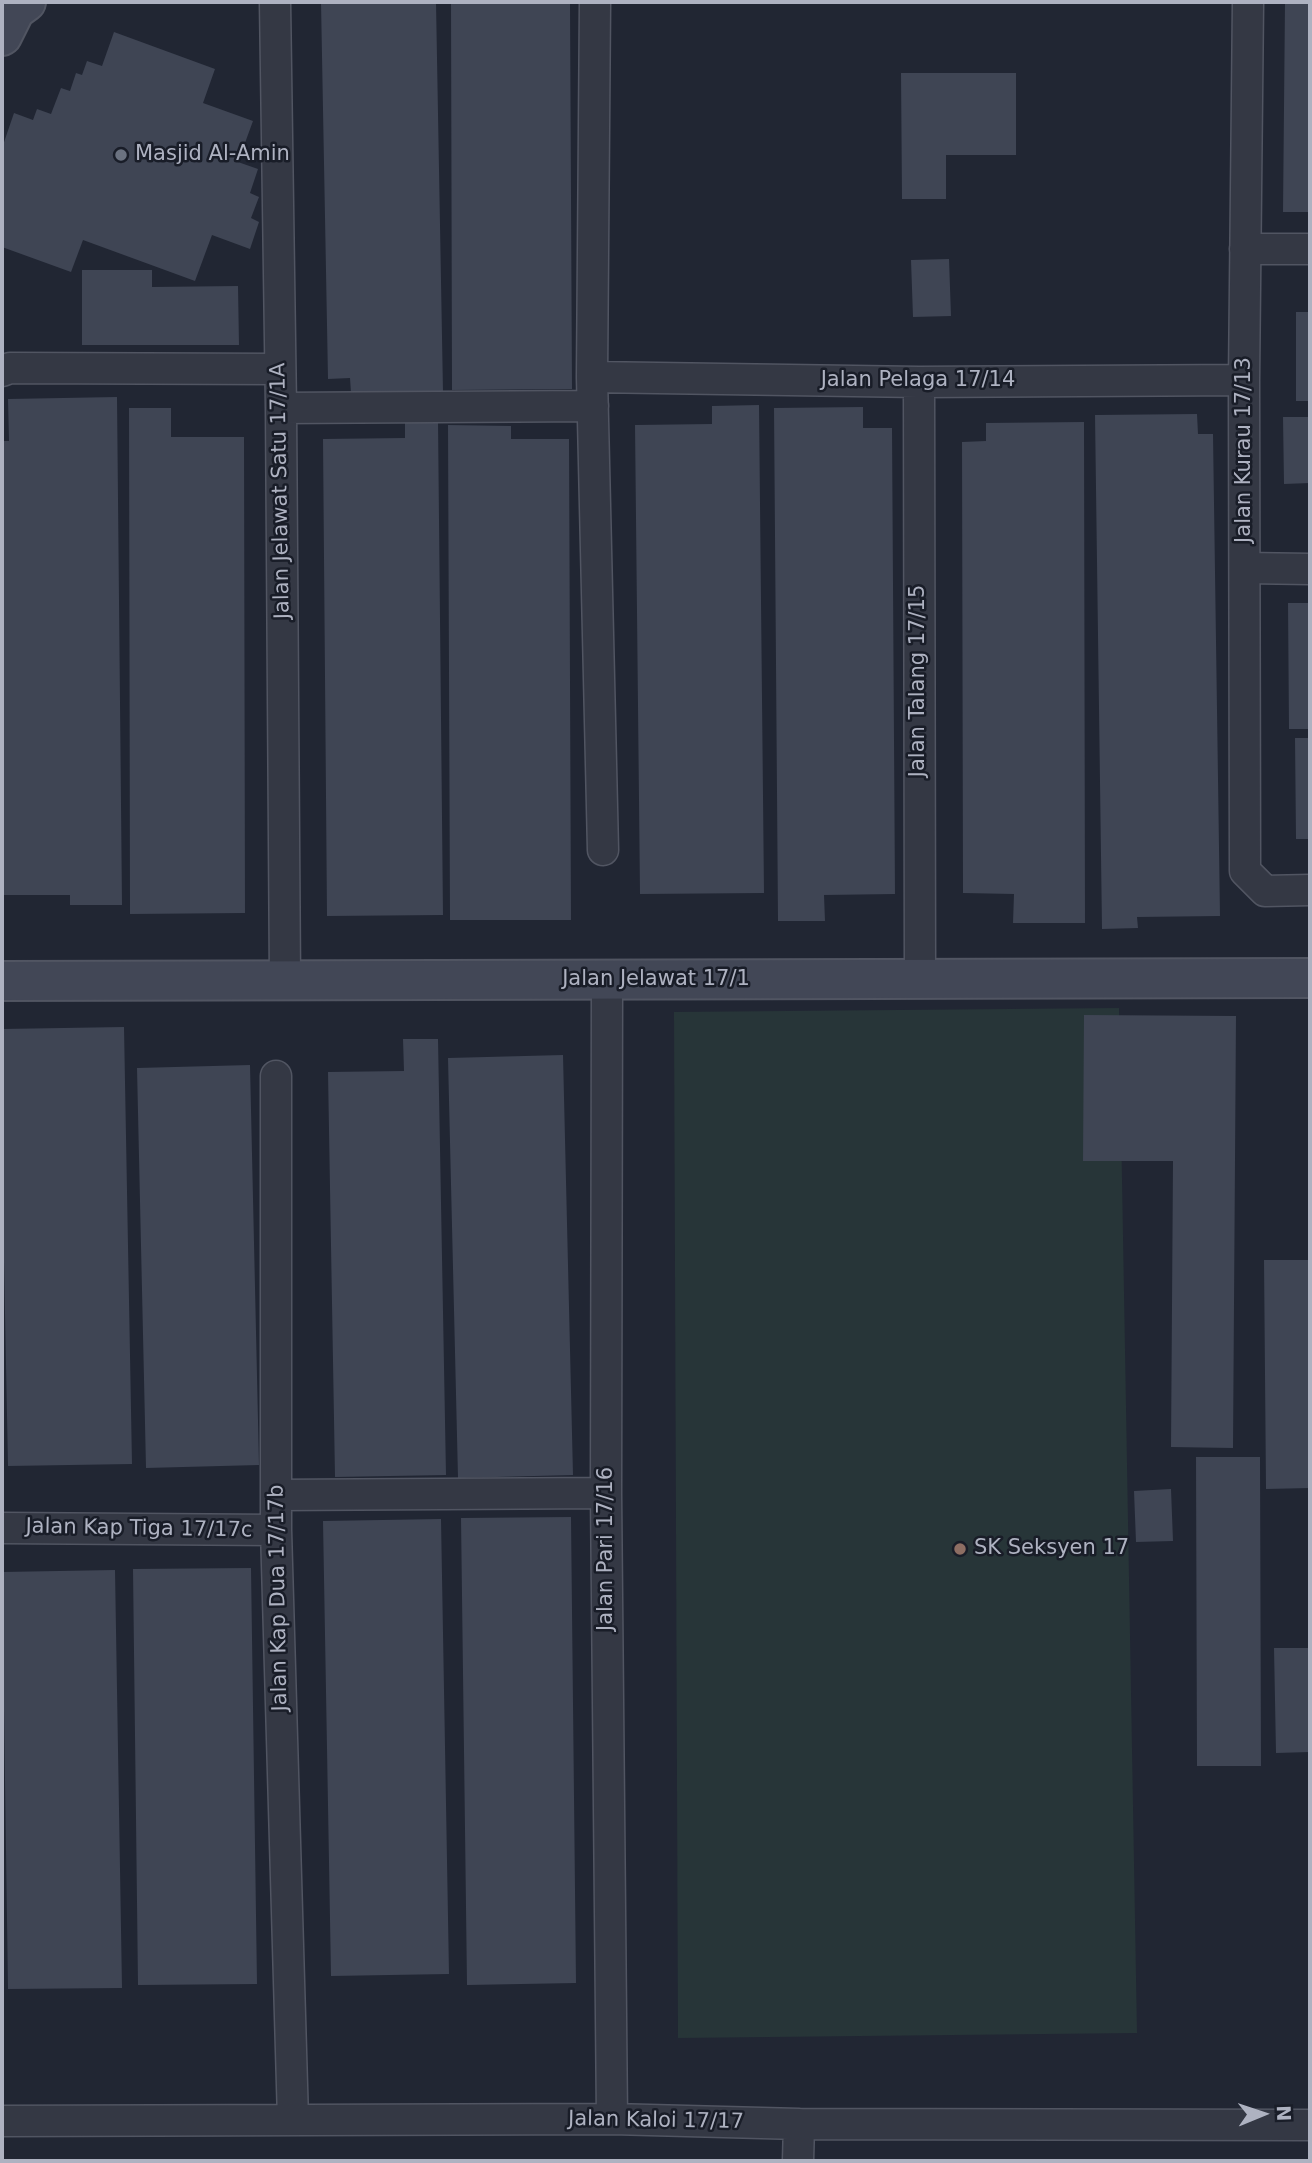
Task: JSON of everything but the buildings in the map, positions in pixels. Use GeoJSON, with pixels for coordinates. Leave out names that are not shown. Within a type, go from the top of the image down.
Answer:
{"type":"FeatureCollection","features":[{"type":"Feature","properties":{"kind":"street"},"geometry":{"type":"LineString","coordinates":[[2,36],[15,10],[26,2]]}},
{"type":"Feature","properties":{"kind":"street","name":"Jalan Jelawat Satu 17/1A"},"geometry":{"type":"LineString","coordinates":[[275,2],[285,981]]}},
{"type":"Feature","properties":{"kind":"street"},"geometry":{"type":"LineString","coordinates":[[595,2],[592,377],[603,850]]}},
{"type":"Feature","properties":{"kind":"street","name":"Jalan Kurau 17/13"},"geometry":{"type":"LineString","coordinates":[[1248,2],[1244,380],[1245,871],[1265,891],[1310,890]]}},
{"type":"Feature","properties":{"kind":"street"},"geometry":{"type":"LineString","coordinates":[[1245,249],[1310,249]]}},
{"type":"Feature","properties":{"kind":"street"},"geometry":{"type":"LineString","coordinates":[[2,371],[10,368],[279,369]]}},
{"type":"Feature","properties":{"kind":"street","name":"Jalan Pelaga 17/14"},"geometry":{"type":"LineString","coordinates":[[592,377],[919,382],[1244,380]]}},
{"type":"Feature","properties":{"kind":"street","name":"Jalan Talang 17/15"},"geometry":{"type":"LineString","coordinates":[[919,382],[920,979]]}},
{"type":"Feature","properties":{"kind":"street"},"geometry":{"type":"LineString","coordinates":[[281,408],[593,406]]}},
{"type":"Feature","properties":{"kind":"street"},"geometry":{"type":"LineString","coordinates":[[1245,568],[1310,569]]}},
{"type":"Feature","properties":{"kind":"street","name":"Jalan Jelawat 17/1"},"geometry":{"type":"LineString","coordinates":[[2,981],[1310,978]]}},
{"type":"Feature","properties":{"kind":"street","name":"Jalan Pari 17/16"},"geometry":{"type":"LineString","coordinates":[[607,980],[606,1493],[612,2119]]}},
{"type":"Feature","properties":{"kind":"street","name":"Jalan Kap Dua 17/17b"},"geometry":{"type":"LineString","coordinates":[[276,1076],[276,1531],[293,2120]]}},
{"type":"Feature","properties":{"kind":"street"},"geometry":{"type":"LineString","coordinates":[[276,1495],[606,1493]]}},
{"type":"Feature","properties":{"kind":"street","name":"Jalan Kap Tiga 17/17c"},"geometry":{"type":"LineString","coordinates":[[2,1528],[276,1531]]}},
{"type":"Feature","properties":{"kind":"street","name":"Jalan Kaloi 17/17"},"geometry":{"type":"LineString","coordinates":[[2,2121],[612,2119],[799,2124],[1310,2125]]}},
{"type":"Feature","properties":{"kind":"street"},"geometry":{"type":"LineString","coordinates":[[798,2161],[799,2124]]}},
{"type":"Feature","properties":{"kind":"shaded area"},"geometry":{"type":"Polygon","coordinates":[[[1119,1008],[1137,2033],[678,2038],[674,1012],[1119,1008]]]}},
{"type":"Feature","properties":{"kind":"place","name":"Masjid Al-Amin"},"geometry":{"type":"Point","coordinates":[121,155]}},
{"type":"Feature","properties":{"kind":"place","name":"SK Seksyen 17"},"geometry":{"type":"Point","coordinates":[960,1549]}}]}
